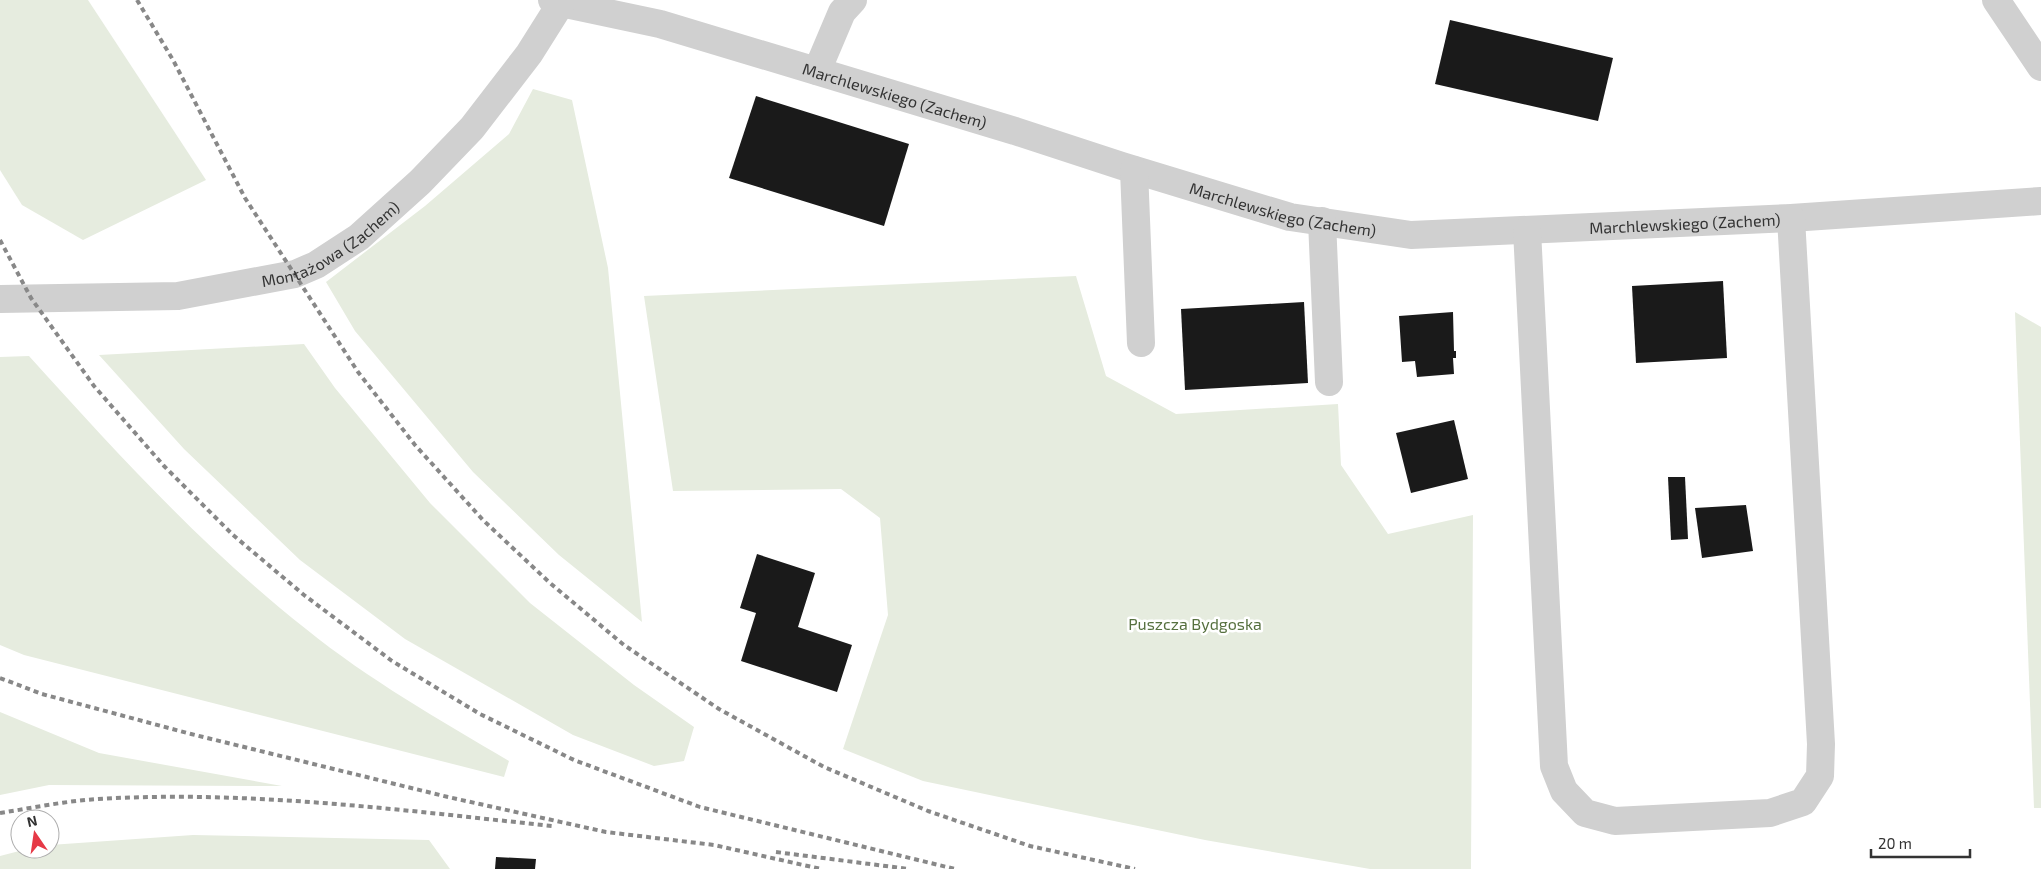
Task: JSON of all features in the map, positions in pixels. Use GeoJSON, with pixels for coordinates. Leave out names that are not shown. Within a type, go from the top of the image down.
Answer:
{"type":"FeatureCollection","features":[{"type":"Feature","properties":{"kind":"lane"},"geometry":{"type":"LineString","coordinates":[[817,71],[842,12],[853,0]]}},
{"type":"Feature","properties":{"kind":"lane"},"geometry":{"type":"LineString","coordinates":[[1996,0],[2041,67]]}},
{"type":"Feature","properties":{"kind":"lane","name":"Marchlewskiego (Zachem)"},"geometry":{"type":"LineString","coordinates":[[559,1],[660,24],[1015,131],[1134,170],[1290,217],[1410,235],[1791,218],[2041,201]]}},
{"type":"Feature","properties":{"kind":"lane","name":"Montażowa (Zachem)"},"geometry":{"type":"LineString","coordinates":[[0,299],[178,296],[295,274],[316,265],[359,237],[420,182],[472,128],[529,54],[559,1]]}},
{"type":"Feature","properties":{"kind":"lane"},"geometry":{"type":"LineString","coordinates":[[1134,170],[1141,343]]}},
{"type":"Feature","properties":{"kind":"lane"},"geometry":{"type":"LineString","coordinates":[[1527,230],[1554,766],[1564,791],[1585,814],[1614,822],[1770,813],[1803,802],[1820,776],[1821,734],[1791,218]]}},
{"type":"Feature","properties":{"kind":"lane"},"geometry":{"type":"LineString","coordinates":[[1322,221],[1329,382]]}},
{"type":"Feature","properties":{"kind":"green space"},"geometry":{"type":"Polygon","coordinates":[[[0,0],[88,0],[206,180],[83,240],[22,205],[0,170],[0,0]]]}},
{"type":"Feature","properties":{"kind":"green space"},"geometry":{"type":"Polygon","coordinates":[[[533,89],[572,100],[608,268],[642,622],[559,555],[473,472],[355,331],[326,282],[425,206],[509,134],[533,89]]]}},
{"type":"Feature","properties":{"kind":"green space","name":"Puszcza Bydgoska"},"geometry":{"type":"Polygon","coordinates":[[[1076,276],[1106,376],[1176,414],[1338,404],[1341,465],[1388,534],[1473,515],[1471,869],[1370,869],[1205,840],[923,781],[843,749],[888,615],[880,518],[841,489],[673,491],[644,296],[1076,276]]]}},
{"type":"Feature","properties":{"kind":"green space"},"geometry":{"type":"Polygon","coordinates":[[[2015,312],[2041,327],[2041,808],[2034,808],[2015,312]]]}},
{"type":"Feature","properties":{"kind":"green space"},"geometry":{"type":"Polygon","coordinates":[[[304,344],[335,388],[430,503],[530,603],[634,685],[694,727],[684,761],[654,766],[573,735],[405,639],[300,560],[184,449],[99,355],[304,344]]]}},
{"type":"Feature","properties":{"kind":"green space"},"geometry":{"type":"Polygon","coordinates":[[[29,356],[128,464],[196,533],[268,598],[330,648],[405,699],[509,761],[504,777],[24,655],[0,645],[0,357],[29,356]]]}},
{"type":"Feature","properties":{"kind":"green space"},"geometry":{"type":"Polygon","coordinates":[[[0,712],[99,753],[282,786],[49,785],[0,795],[0,712]]]}},
{"type":"Feature","properties":{"kind":"green space"},"geometry":{"type":"Polygon","coordinates":[[[193,835],[429,840],[450,869],[0,869],[0,856],[10,853],[10,859],[60,859],[60,844],[193,835]]]}},
{"type":"Feature","properties":{"kind":"building"},"geometry":{"type":"Polygon","coordinates":[[[1450,20],[1613,58],[1598,121],[1435,84],[1450,20]]]}},
{"type":"Feature","properties":{"kind":"building"},"geometry":{"type":"Polygon","coordinates":[[[756,96],[909,144],[884,226],[729,178],[756,96]]]}},
{"type":"Feature","properties":{"kind":"building"},"geometry":{"type":"Polygon","coordinates":[[[1723,281],[1727,358],[1636,363],[1632,286],[1723,281]]]}},
{"type":"Feature","properties":{"kind":"building"},"geometry":{"type":"Polygon","coordinates":[[[1304,302],[1308,383],[1185,390],[1181,309],[1304,302]]]}},
{"type":"Feature","properties":{"kind":"building"},"geometry":{"type":"Polygon","coordinates":[[[1453,312],[1454,351],[1456,351],[1456,358],[1453,358],[1454,374],[1417,377],[1415,361],[1402,362],[1399,316],[1453,312]]]}},
{"type":"Feature","properties":{"kind":"building"},"geometry":{"type":"Polygon","coordinates":[[[1454,420],[1468,479],[1411,493],[1396,433],[1454,420]]]}},
{"type":"Feature","properties":{"kind":"building"},"geometry":{"type":"Polygon","coordinates":[[[1668,477],[1685,477],[1688,539],[1671,540],[1668,477]]]}},
{"type":"Feature","properties":{"kind":"building"},"geometry":{"type":"Polygon","coordinates":[[[1746,505],[1753,551],[1702,558],[1695,508],[1746,505]]]}},
{"type":"Feature","properties":{"kind":"building"},"geometry":{"type":"Polygon","coordinates":[[[757,554],[815,573],[798,627],[852,645],[837,692],[741,661],[756,613],[740,608],[757,554]]]}},
{"type":"Feature","properties":{"kind":"building"},"geometry":{"type":"Polygon","coordinates":[[[496,857],[536,859],[535,869],[495,869],[496,857]]]}},
{"type":"Feature","properties":{"kind":"railway"},"geometry":{"type":"LineString","coordinates":[[137,0],[173,60],[245,198],[358,372],[415,445],[483,520],[550,583],[624,645],[719,709],[824,767],[928,811],[1030,846],[1135,869]]}},
{"type":"Feature","properties":{"kind":"railway"},"geometry":{"type":"LineString","coordinates":[[0,240],[31,298],[94,386],[164,466],[233,535],[304,595],[392,661],[480,714],[574,760],[700,807],[955,869]]}},
{"type":"Feature","properties":{"kind":"railway"},"geometry":{"type":"LineString","coordinates":[[0,678],[42,694],[191,734],[448,797],[606,832],[714,845],[821,869]]}},
{"type":"Feature","properties":{"kind":"railway"},"geometry":{"type":"LineString","coordinates":[[0,813],[98,799],[211,797],[325,803],[552,826]]}},
{"type":"Feature","properties":{"kind":"railway"},"geometry":{"type":"LineString","coordinates":[[776,852],[909,869]]}}]}
